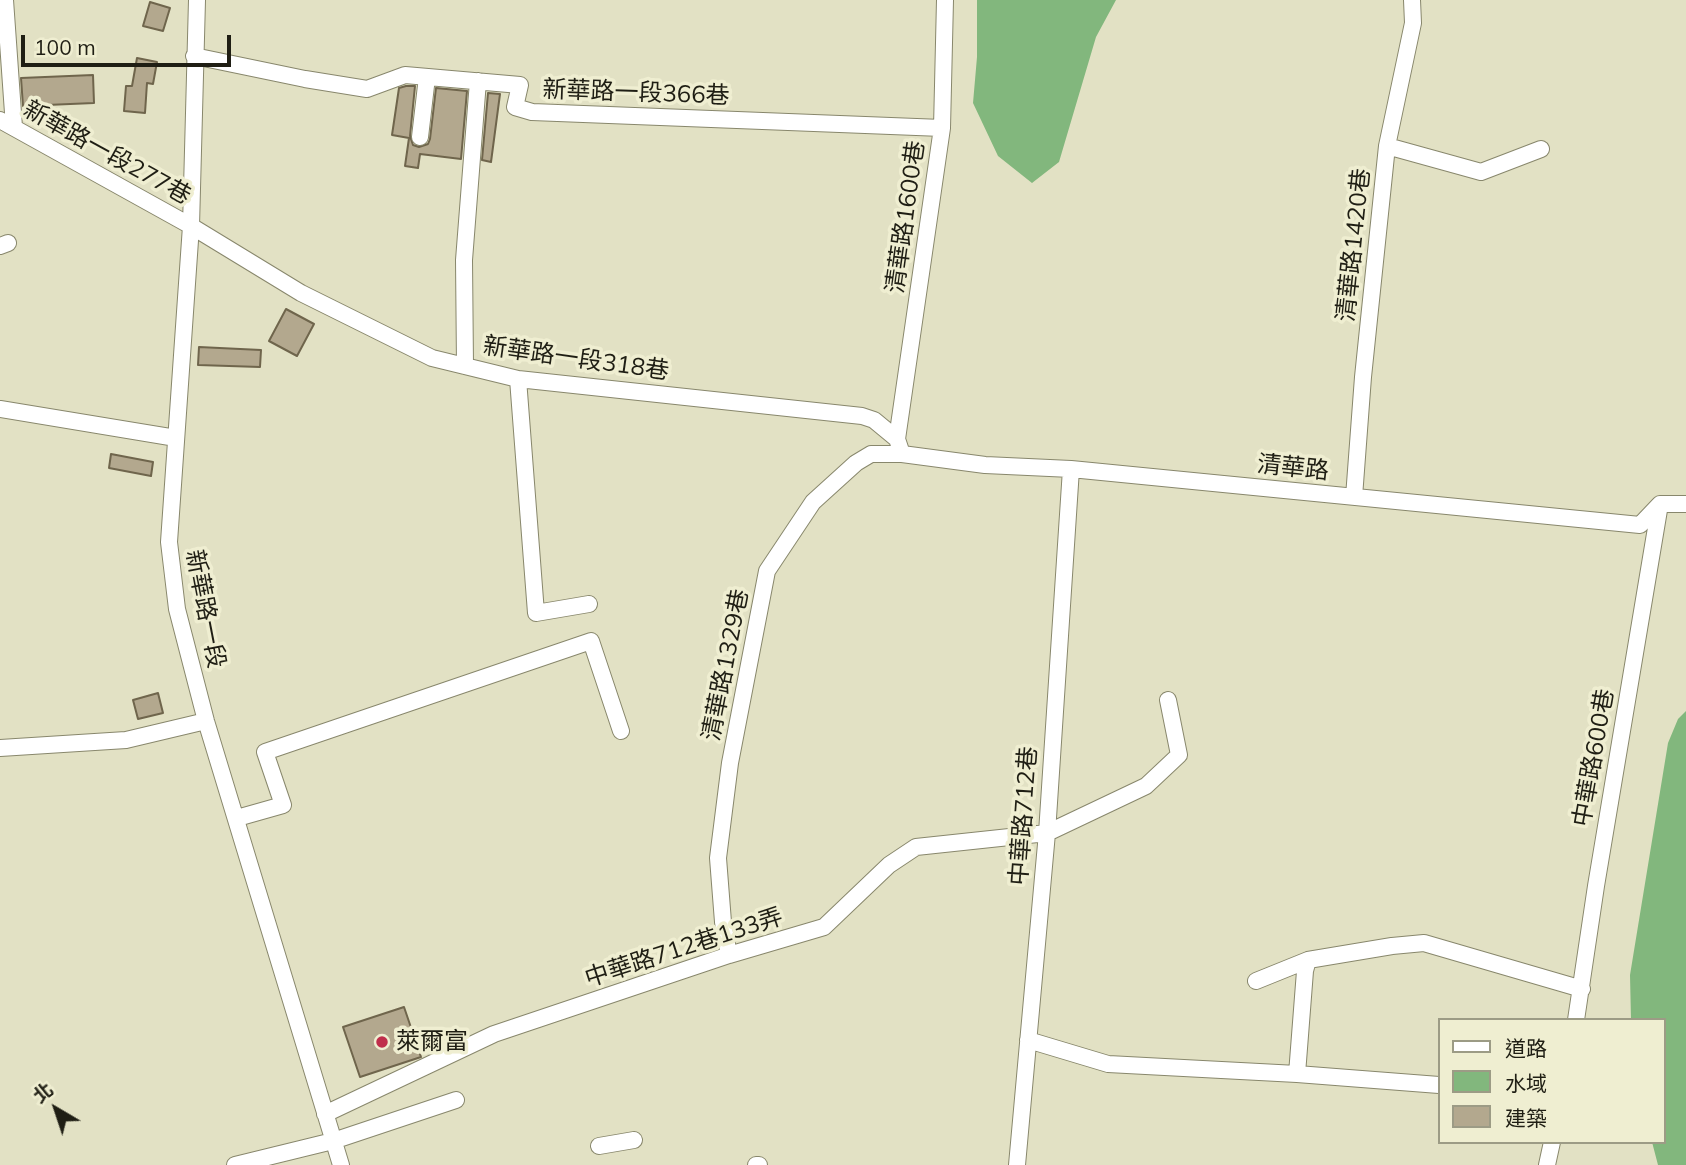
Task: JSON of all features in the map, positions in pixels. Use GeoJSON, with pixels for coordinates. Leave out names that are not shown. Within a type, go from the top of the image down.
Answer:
{"type":"FeatureCollection","features":[{"type":"Feature","properties":{"kind":"street"},"geometry":{"type":"LineString","coordinates":[[5,0],[7,124]]}},
{"type":"Feature","properties":{"kind":"street","name":"新華路一段"},"geometry":{"type":"LineString","coordinates":[[197,0],[191,226],[169,542],[177,609],[206,721],[341,1165]]}},
{"type":"Feature","properties":{"kind":"street","name":"清華路1600巷"},"geometry":{"type":"LineString","coordinates":[[900,447],[942,128],[945,0]]}},
{"type":"Feature","properties":{"kind":"street","name":"清華路1420巷"},"geometry":{"type":"LineString","coordinates":[[1354,497],[1363,377],[1387,146],[1413,23],[1412,0]]}},
{"type":"Feature","properties":{"kind":"street","name":"新華路一段366巷"},"geometry":{"type":"LineString","coordinates":[[194,56],[367,89],[405,75],[520,85],[515,107],[532,113],[942,128]]}},
{"type":"Feature","properties":{"kind":"street"},"geometry":{"type":"LineString","coordinates":[[420,137],[427,77]]}},
{"type":"Feature","properties":{"kind":"street"},"geometry":{"type":"LineString","coordinates":[[465,366],[464,260],[478,81]]}},
{"type":"Feature","properties":{"kind":"street","name":"新華路一段277巷"},"geometry":{"type":"LineString","coordinates":[[7,124],[191,226]]}},
{"type":"Feature","properties":{"kind":"street"},"geometry":{"type":"LineString","coordinates":[[1387,146],[1481,172],[1541,149]]}},
{"type":"Feature","properties":{"kind":"street","name":"新華路一段318巷"},"geometry":{"type":"LineString","coordinates":[[191,226],[301,293],[432,358],[518,379],[862,416],[874,420],[900,447]]}},
{"type":"Feature","properties":{"kind":"street"},"geometry":{"type":"LineString","coordinates":[[518,379],[536,613],[589,604]]}},
{"type":"Feature","properties":{"kind":"street"},"geometry":{"type":"LineString","coordinates":[[0,409],[176,438]]}},
{"type":"Feature","properties":{"kind":"street","name":"清華路"},"geometry":{"type":"LineString","coordinates":[[900,447],[985,465],[1071,470],[1640,525],[1660,504]]}},
{"type":"Feature","properties":{"kind":"street","name":"清華路1329巷"},"geometry":{"type":"LineString","coordinates":[[729,955],[723,922],[718,858],[730,763],[767,572],[813,502],[856,463],[872,454],[900,447]]}},
{"type":"Feature","properties":{"kind":"street","name":"中華路712巷"},"geometry":{"type":"LineString","coordinates":[[1017,1165],[1047,833],[1071,470]]}},
{"type":"Feature","properties":{"kind":"street"},"geometry":{"type":"LineString","coordinates":[[1660,504],[1686,505]]}},
{"type":"Feature","properties":{"kind":"street","name":"中華路600巷"},"geometry":{"type":"LineString","coordinates":[[1577,1018],[1596,886],[1660,504]]}},
{"type":"Feature","properties":{"kind":"street"},"geometry":{"type":"LineString","coordinates":[[237,818],[283,805],[265,752],[591,641],[621,731]]}},
{"type":"Feature","properties":{"kind":"street","name":"中華路712巷133弄"},"geometry":{"type":"LineString","coordinates":[[325,1115],[494,1034],[729,955],[824,927],[889,865],[916,847],[1047,833],[1146,786],[1179,755],[1168,700]]}},
{"type":"Feature","properties":{"kind":"street"},"geometry":{"type":"LineString","coordinates":[[0,748],[126,740],[206,721]]}},
{"type":"Feature","properties":{"kind":"street"},"geometry":{"type":"LineString","coordinates":[[1256,981],[1308,960],[1424,943],[1582,989]]}},
{"type":"Feature","properties":{"kind":"street"},"geometry":{"type":"LineString","coordinates":[[1297,1074],[1308,960]]}},
{"type":"Feature","properties":{"kind":"street"},"geometry":{"type":"LineString","coordinates":[[1028,1040],[1108,1064],[1297,1074],[1438,1086]]}},
{"type":"Feature","properties":{"kind":"street"},"geometry":{"type":"LineString","coordinates":[[235,1165],[333,1141],[456,1100]]}},
{"type":"Feature","properties":{"kind":"street"},"geometry":{"type":"LineString","coordinates":[[599,1146],[634,1140]]}},
{"type":"Feature","properties":{"kind":"street"},"geometry":{"type":"LineString","coordinates":[[1547,1165],[1552,1144]]}},
{"type":"Feature","properties":{"kind":"water"},"geometry":{"type":"Polygon","coordinates":[[[977,0],[1116,0],[1096,37],[1059,162],[1032,183],[998,156],[973,103],[977,57],[977,0]]]}},
{"type":"Feature","properties":{"kind":"water"},"geometry":{"type":"Polygon","coordinates":[[[1686,711],[1686,1165],[1658,1165],[1653,1144],[1665,1144],[1665,1018],[1631,1018],[1630,975],[1668,743],[1678,719],[1686,711]]]}},
{"type":"Feature","properties":{"kind":"building"},"geometry":{"type":"Polygon","coordinates":[[[150,2],[170,8],[163,31],[143,26],[150,2]]]}},
{"type":"Feature","properties":{"kind":"building"},"geometry":{"type":"Polygon","coordinates":[[[137,58],[157,62],[153,84],[147,83],[145,113],[124,111],[126,86],[132,86],[137,58]]]}},
{"type":"Feature","properties":{"kind":"building"},"geometry":{"type":"Polygon","coordinates":[[[93,75],[94,103],[23,106],[21,78],[93,75]]]}},
{"type":"Feature","properties":{"kind":"building"},"geometry":{"type":"Polygon","coordinates":[[[415,86],[410,136],[413,145],[419,147],[428,144],[430,139],[436,88],[467,91],[461,159],[420,154],[418,168],[405,166],[409,138],[392,135],[399,88],[415,86]]]}},
{"type":"Feature","properties":{"kind":"building"},"geometry":{"type":"Polygon","coordinates":[[[488,93],[500,94],[491,162],[482,160],[488,93]]]}},
{"type":"Feature","properties":{"kind":"building"},"geometry":{"type":"Polygon","coordinates":[[[286,309],[314,324],[297,356],[269,341],[286,309]]]}},
{"type":"Feature","properties":{"kind":"building"},"geometry":{"type":"Polygon","coordinates":[[[199,347],[261,350],[260,367],[198,365],[199,347]]]}},
{"type":"Feature","properties":{"kind":"building"},"geometry":{"type":"Polygon","coordinates":[[[111,454],[153,462],[151,476],[109,468],[111,454]]]}},
{"type":"Feature","properties":{"kind":"building"},"geometry":{"type":"Polygon","coordinates":[[[158,693],[163,713],[138,719],[133,700],[158,693]]]}},
{"type":"Feature","properties":{"kind":"building","name":"萊爾富"},"geometry":{"type":"Polygon","coordinates":[[[404,1007],[421,1057],[360,1077],[343,1027],[404,1007]]]}},
{"type":"Feature","properties":{"kind":"place","name":"萊爾富"},"geometry":{"type":"Point","coordinates":[382,1042]}}]}
